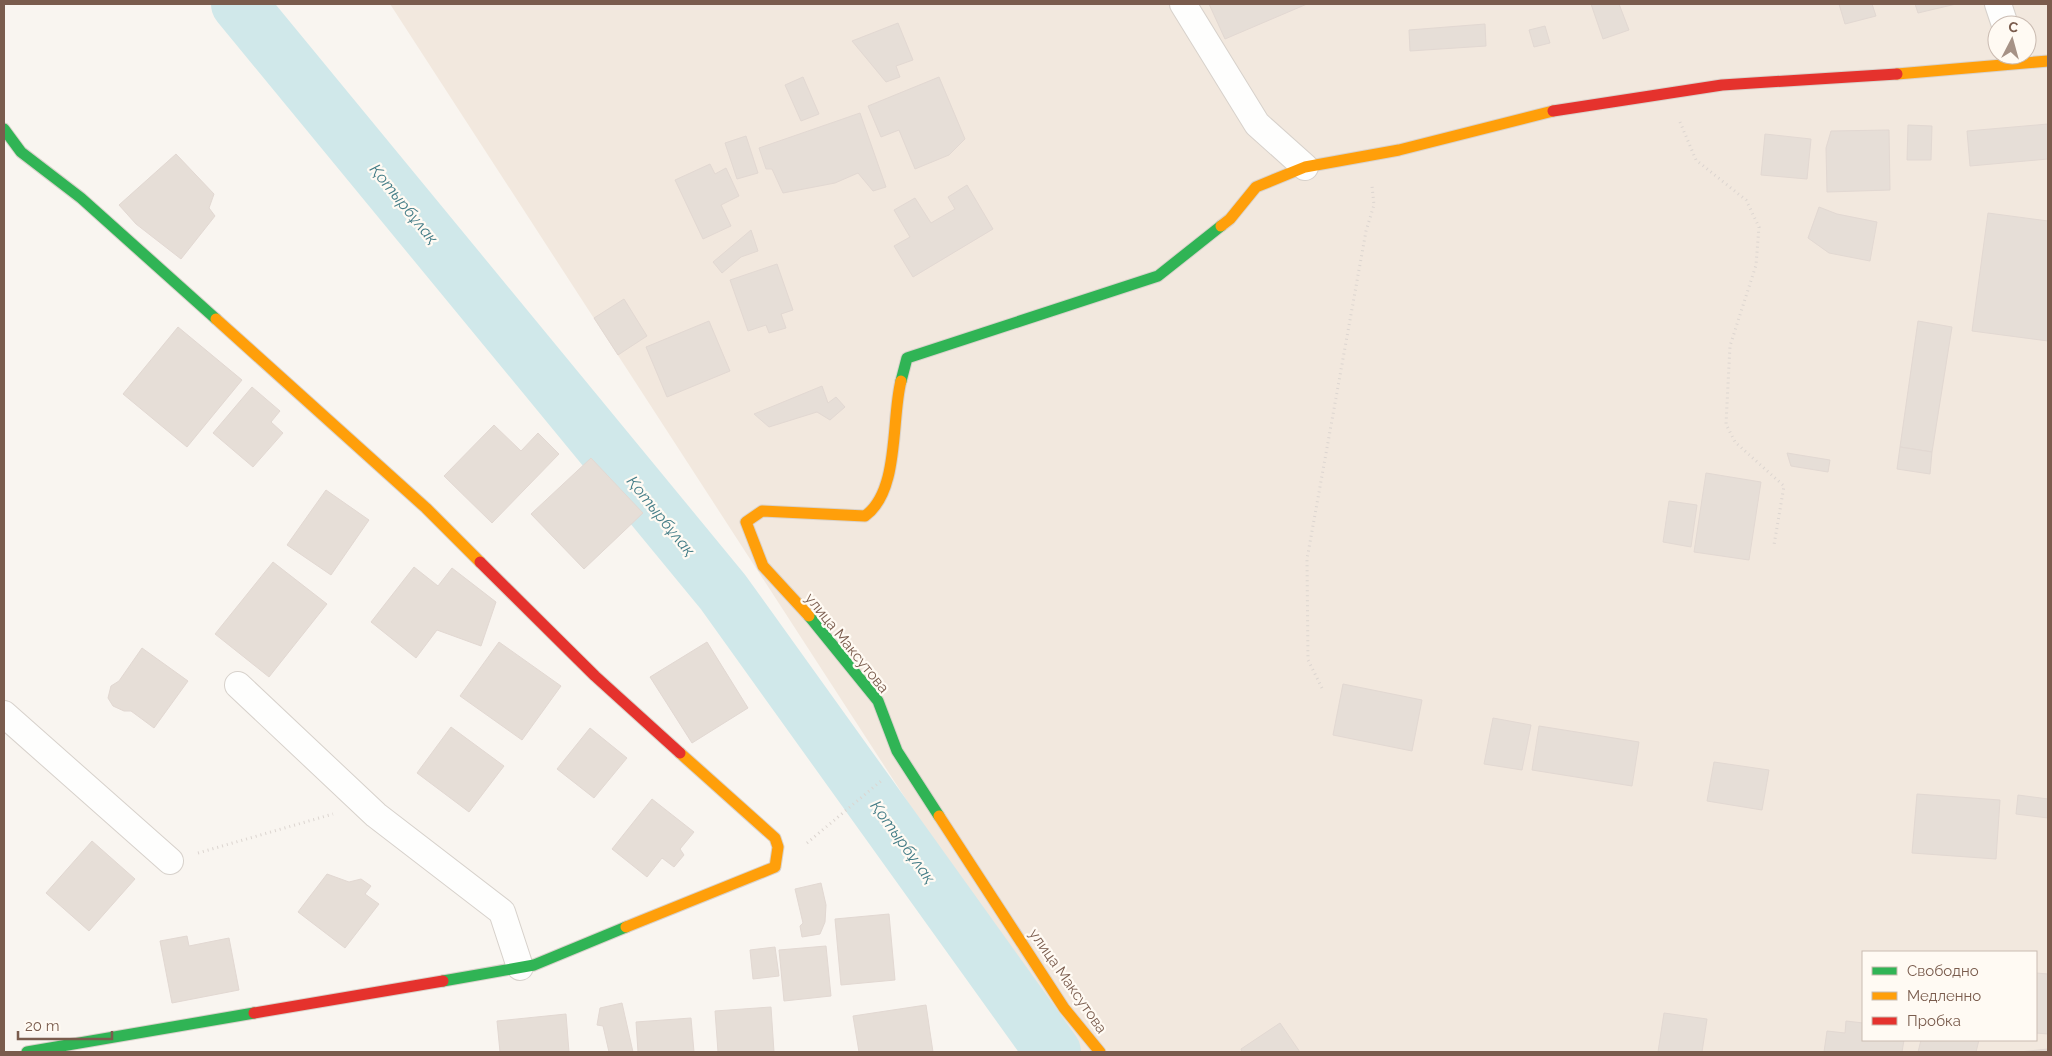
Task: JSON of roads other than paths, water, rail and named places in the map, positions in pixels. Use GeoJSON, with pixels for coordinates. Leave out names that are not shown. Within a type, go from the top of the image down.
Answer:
{"type":"FeatureCollection","features":[{"type":"Feature","properties":{"kind":"street"},"geometry":{"type":"LineString","coordinates":[[1184,4],[1257,124],[1305,167],[1399,150],[1559,108],[1722,85],[1954,71],[1987,65]]}},
{"type":"Feature","properties":{"kind":"street"},"geometry":{"type":"LineString","coordinates":[[4,129],[21,152],[81,198],[426,508],[595,676],[759,825],[776,836],[779,844],[775,867],[534,965],[27,1052]]}},
{"type":"Feature","properties":{"kind":"street","name":"улица Максутова"},"geometry":{"type":"LineString","coordinates":[[1100,1052],[1064,1008],[897,751],[878,701],[829,640],[762,566],[746,522],[762,511],[865,516],[876,508],[894,455],[898,397],[907,358],[1158,276],[1230,219],[1256,187],[1305,167]]}},
{"type":"Feature","properties":{"kind":"street"},"geometry":{"type":"LineString","coordinates":[[238,685],[365,805],[502,912],[520,967]]}},
{"type":"Feature","properties":{"kind":"street"},"geometry":{"type":"LineString","coordinates":[[4,714],[170,861]]}},
{"type":"Feature","properties":{"kind":"waterway","name":"Қотырбұлақ"},"geometry":{"type":"LineString","coordinates":[[239,4],[723,592],[1053,1052]]}}]}
